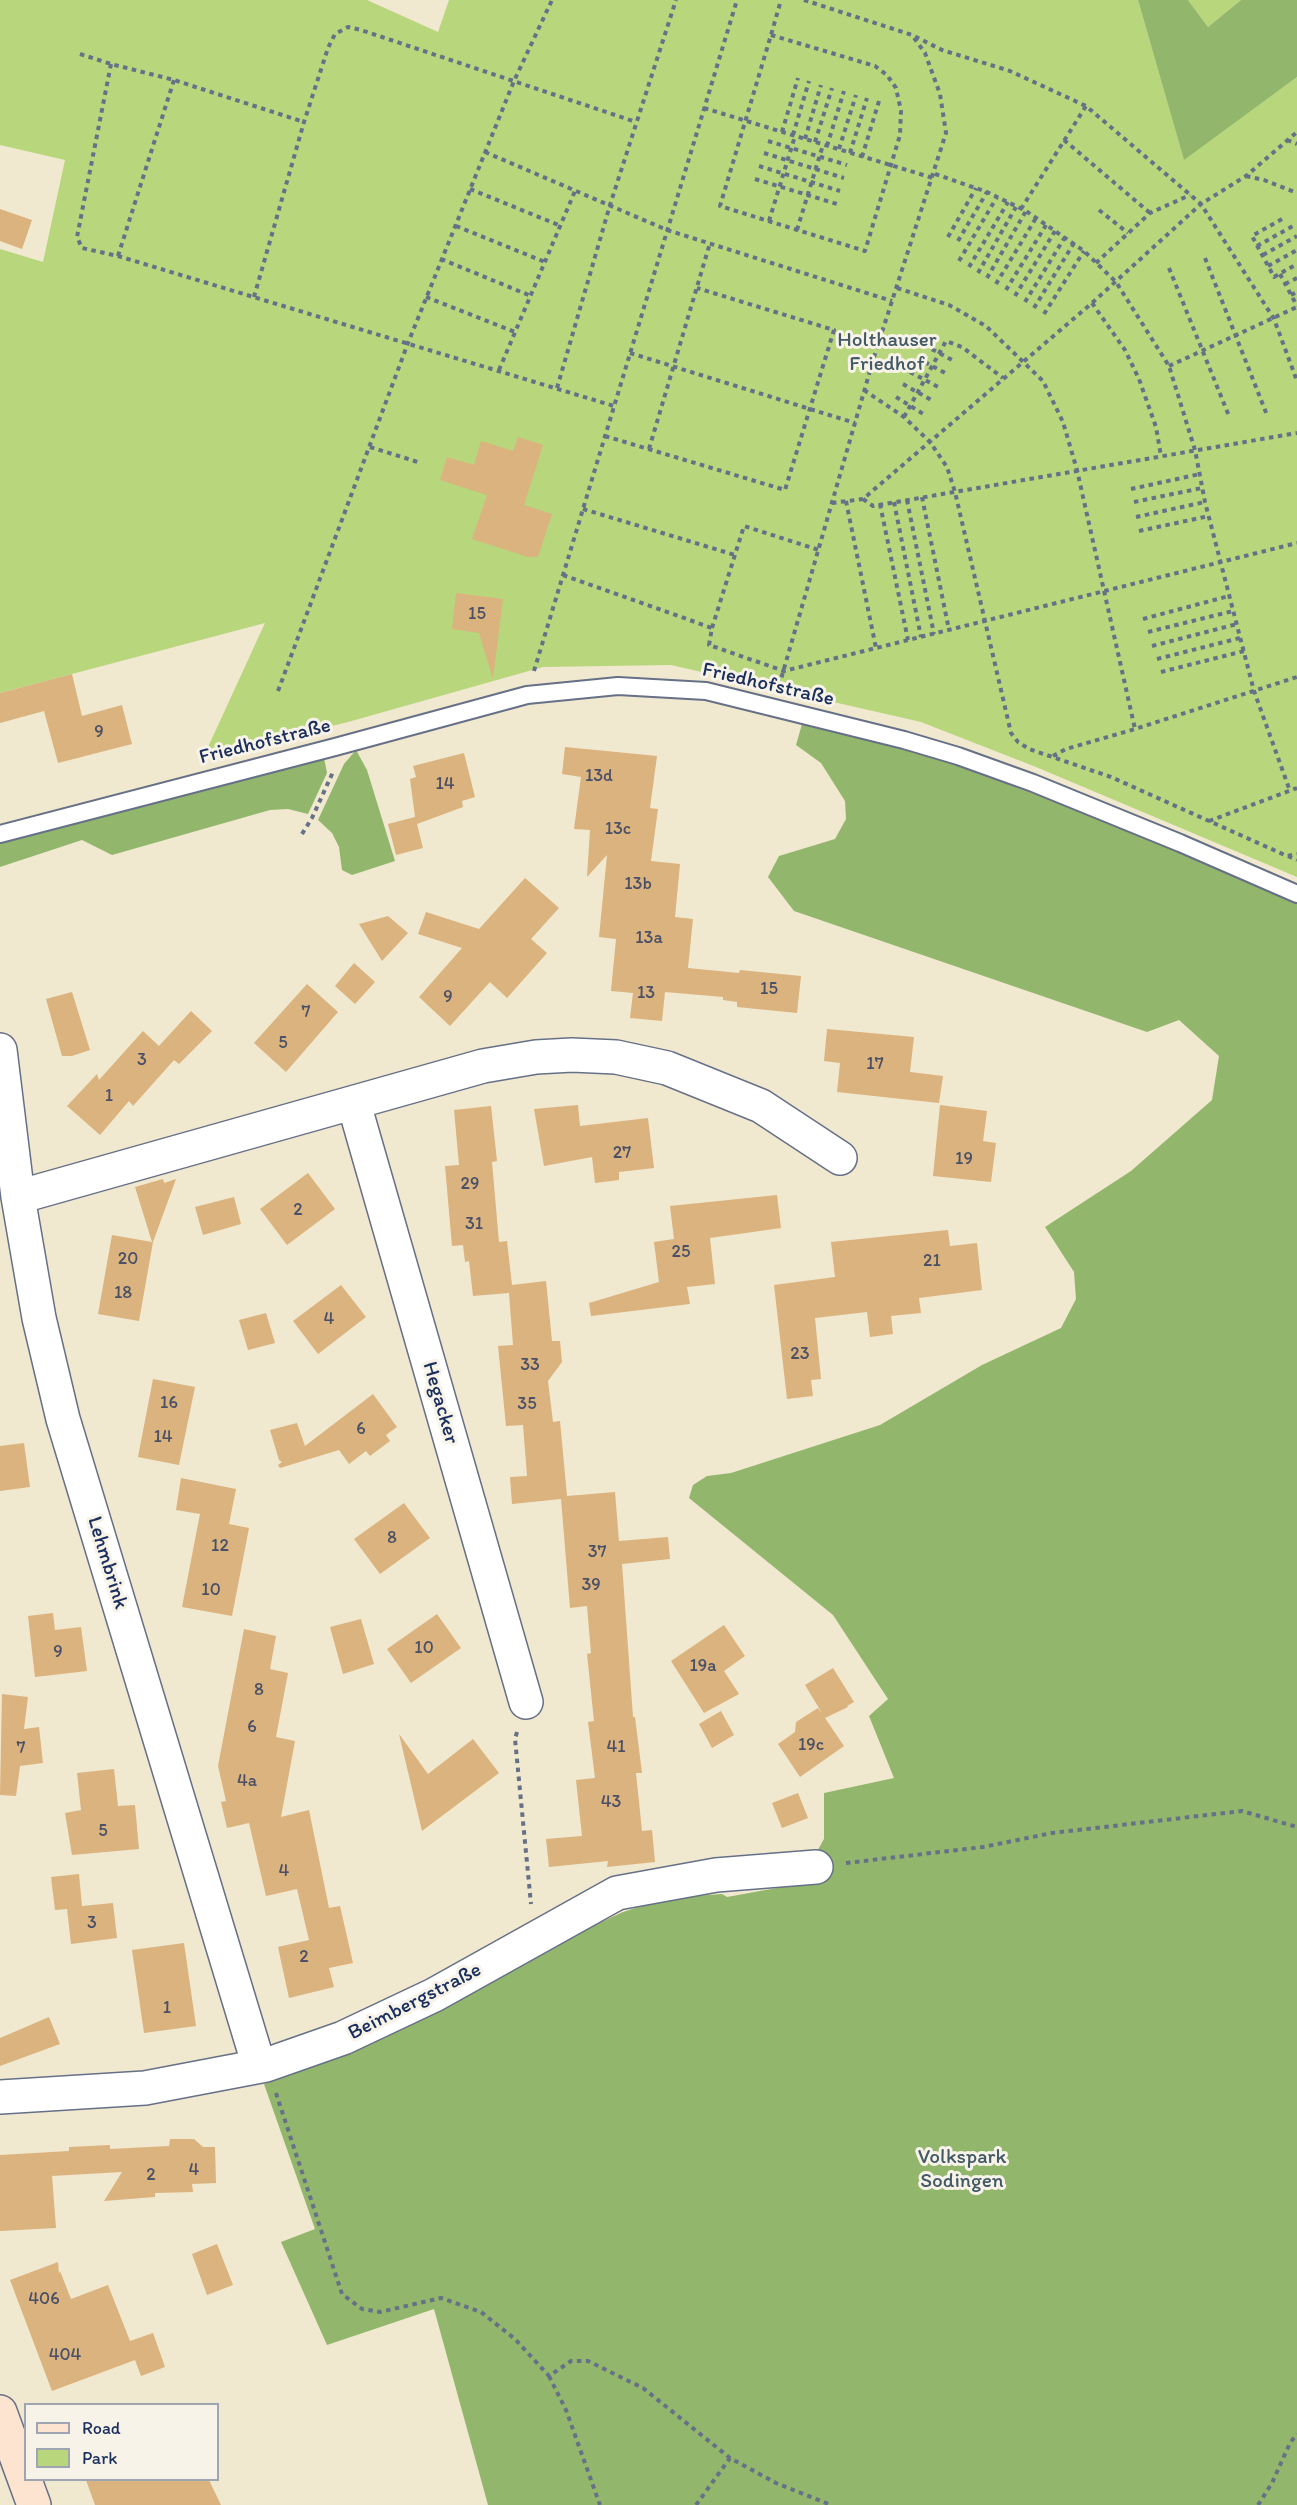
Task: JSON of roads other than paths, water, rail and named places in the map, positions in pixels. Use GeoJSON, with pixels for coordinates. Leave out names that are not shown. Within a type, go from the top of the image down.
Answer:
{"type":"FeatureCollection","features":[{"type":"Feature","properties":{"kind":"main road"},"geometry":{"type":"LineString","coordinates":[[0,2412],[24,2478]]}},
{"type":"Feature","properties":{"kind":"main road"},"geometry":{"type":"LineString","coordinates":[[25,2481],[34,2505]]}},
{"type":"Feature","properties":{"kind":"street","name":"Lehmbrink"},"geometry":{"type":"LineString","coordinates":[[0,1050],[18,1197],[39,1318],[63,1419],[259,2066]]}},
{"type":"Feature","properties":{"kind":"street"},"geometry":{"type":"LineString","coordinates":[[18,1197],[493,1064],[545,1056],[616,1057],[667,1068],[761,1106],[840,1158]]}},
{"type":"Feature","properties":{"kind":"street","name":"Hegacker"},"geometry":{"type":"LineString","coordinates":[[354,1104],[526,1702]]}},
{"type":"Feature","properties":{"kind":"street","name":"Beimbergstraße"},"geometry":{"type":"LineString","coordinates":[[0,2097],[145,2088],[259,2066],[343,2038],[434,1995],[616,1893],[716,1875],[816,1867]]}},
{"type":"Feature","properties":{"kind":"lane","name":"Friedhofstraße"},"geometry":{"type":"LineString","coordinates":[[0,834],[527,695],[618,686],[706,691],[904,740],[1033,783],[1170,838],[1297,894]]}},
{"type":"Feature","properties":{"kind":"park label","name":"Holthauser Friedhof"},"geometry":{"type":"Point","coordinates":[887,353]}},
{"type":"Feature","properties":{"kind":"park label","name":"Volkspark Sodingen"},"geometry":{"type":"Point","coordinates":[962,2170]}}]}
